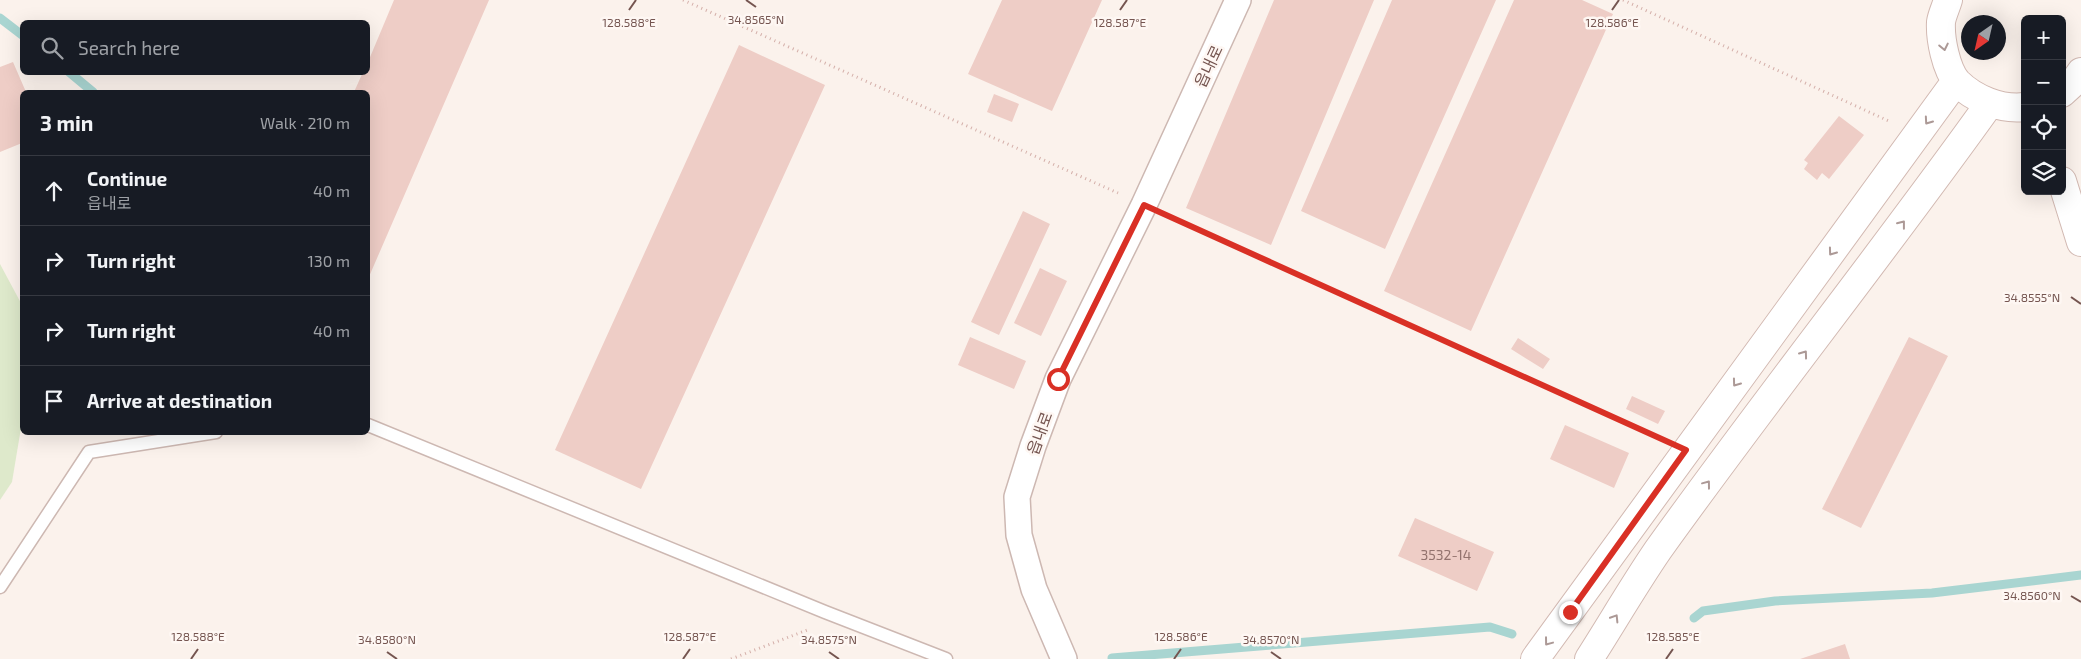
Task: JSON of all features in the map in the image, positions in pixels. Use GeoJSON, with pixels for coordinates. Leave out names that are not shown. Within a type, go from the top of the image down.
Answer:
{"type":"FeatureCollection","features":[{"type":"Feature","properties":{"kind":"street","name":"읍내로"},"geometry":{"type":"LineString","coordinates":[[1064,659],[1034,589],[1019,535],[1017,497],[1033,446],[1058,379],[1144,205],[1238,0]]}},
{"type":"Feature","properties":{"kind":"street"},"geometry":{"type":"LineString","coordinates":[[1948,0],[1941,22],[1942,47],[1956,81],[1990,103],[2021,107]]}},
{"type":"Feature","properties":{"kind":"street"},"geometry":{"type":"LineString","coordinates":[[2066,89],[2081,72]]}},
{"type":"Feature","properties":{"kind":"street"},"geometry":{"type":"LineString","coordinates":[[1535,659],[1634,526],[1686,450],[1956,81]]}},
{"type":"Feature","properties":{"kind":"street"},"geometry":{"type":"LineString","coordinates":[[1589,659],[1657,552],[1917,204],[1990,103]]}},
{"type":"Feature","properties":{"kind":"street"},"geometry":{"type":"LineString","coordinates":[[2066,194],[2081,242]]}},
{"type":"Feature","properties":{"kind":"lane"},"geometry":{"type":"LineString","coordinates":[[370,426],[825,612],[946,659]]}},
{"type":"Feature","properties":{"kind":"lane"},"geometry":{"type":"LineString","coordinates":[[0,587],[89,452],[197,435]]}},
{"type":"Feature","properties":{"kind":"path"},"geometry":{"type":"LineString","coordinates":[[683,0],[1144,205],[1686,450]]}},
{"type":"Feature","properties":{"kind":"path"},"geometry":{"type":"LineString","coordinates":[[1623,0],[1918,134]]}},
{"type":"Feature","properties":{"kind":"path"},"geometry":{"type":"LineString","coordinates":[[731,659],[810,630],[825,612]]}},
{"type":"Feature","properties":{"kind":"green space"},"geometry":{"type":"Polygon","coordinates":[[[0,264],[20,301],[20,434],[12,482],[0,500],[0,264]]]}},
{"type":"Feature","properties":{"kind":"building"},"geometry":{"type":"Polygon","coordinates":[[[394,0],[489,0],[370,274],[370,90],[355,90],[362,75],[370,75],[370,57],[394,0]]]}},
{"type":"Feature","properties":{"kind":"building"},"geometry":{"type":"Polygon","coordinates":[[[1002,0],[1102,0],[1052,111],[968,74],[1002,0]]]}},
{"type":"Feature","properties":{"kind":"building"},"geometry":{"type":"Polygon","coordinates":[[[1274,0],[1374,0],[1271,245],[1186,208],[1274,0]]]}},
{"type":"Feature","properties":{"kind":"building"},"geometry":{"type":"Polygon","coordinates":[[[1392,0],[1496,0],[1385,249],[1301,211],[1392,0]]]}},
{"type":"Feature","properties":{"kind":"building"},"geometry":{"type":"Polygon","coordinates":[[[1514,0],[1582,0],[1613,14],[1471,331],[1384,291],[1514,0]]]}},
{"type":"Feature","properties":{"kind":"building"},"geometry":{"type":"Polygon","coordinates":[[[739,45],[825,85],[641,489],[555,450],[739,45]]]}},
{"type":"Feature","properties":{"kind":"building"},"geometry":{"type":"Polygon","coordinates":[[[13,62],[25,90],[20,90],[20,144],[0,152],[0,67],[13,62]]]}},
{"type":"Feature","properties":{"kind":"building"},"geometry":{"type":"Polygon","coordinates":[[[994,94],[1019,104],[1012,122],[987,112],[994,94]]]}},
{"type":"Feature","properties":{"kind":"building"},"geometry":{"type":"Polygon","coordinates":[[[1839,116],[1864,135],[1829,179],[1822,173],[1817,180],[1804,169],[1808,163],[1804,160],[1839,116]]]}},
{"type":"Feature","properties":{"kind":"building"},"geometry":{"type":"Polygon","coordinates":[[[1023,211],[1050,224],[999,335],[971,322],[1023,211]]]}},
{"type":"Feature","properties":{"kind":"building"},"geometry":{"type":"Polygon","coordinates":[[[1040,268],[1067,281],[1041,336],[1014,323],[1040,268]]]}},
{"type":"Feature","properties":{"kind":"building"},"geometry":{"type":"Polygon","coordinates":[[[970,337],[1026,361],[1014,389],[958,365],[970,337]]]}},
{"type":"Feature","properties":{"kind":"building"},"geometry":{"type":"Polygon","coordinates":[[[1909,337],[1948,356],[1861,528],[1822,509],[1909,337]]]}},
{"type":"Feature","properties":{"kind":"building"},"geometry":{"type":"Polygon","coordinates":[[[1518,338],[1550,359],[1543,369],[1511,349],[1518,338]]]}},
{"type":"Feature","properties":{"kind":"building"},"geometry":{"type":"Polygon","coordinates":[[[1632,396],[1665,411],[1658,424],[1626,409],[1632,396]]]}},
{"type":"Feature","properties":{"kind":"building"},"geometry":{"type":"Polygon","coordinates":[[[1565,425],[1629,453],[1614,488],[1550,459],[1565,425]]]}},
{"type":"Feature","properties":{"kind":"building"},"geometry":{"type":"Polygon","coordinates":[[[1415,518],[1494,552],[1477,591],[1398,556],[1415,518]]]}},
{"type":"Feature","properties":{"kind":"building"},"geometry":{"type":"Polygon","coordinates":[[[1845,644],[1850,659],[1800,659],[1845,644]]]}},
{"type":"Feature","properties":{"kind":"waterway"},"geometry":{"type":"LineString","coordinates":[[0,18],[20,33]]}},
{"type":"Feature","properties":{"kind":"waterway"},"geometry":{"type":"LineString","coordinates":[[73,75],[91,90]]}},
{"type":"Feature","properties":{"kind":"waterway"},"geometry":{"type":"LineString","coordinates":[[1694,618],[1703,611],[1775,601],[1932,593],[2081,575]]}},
{"type":"Feature","properties":{"kind":"waterway"},"geometry":{"type":"LineString","coordinates":[[1112,658],[1490,627],[1512,634]]}},
{"type":"Feature","properties":{"kind":"route"},"geometry":{"type":"LineString","coordinates":[[1058,379],[1144,205],[1686,450],[1634,526],[1570,612]]}}]}
